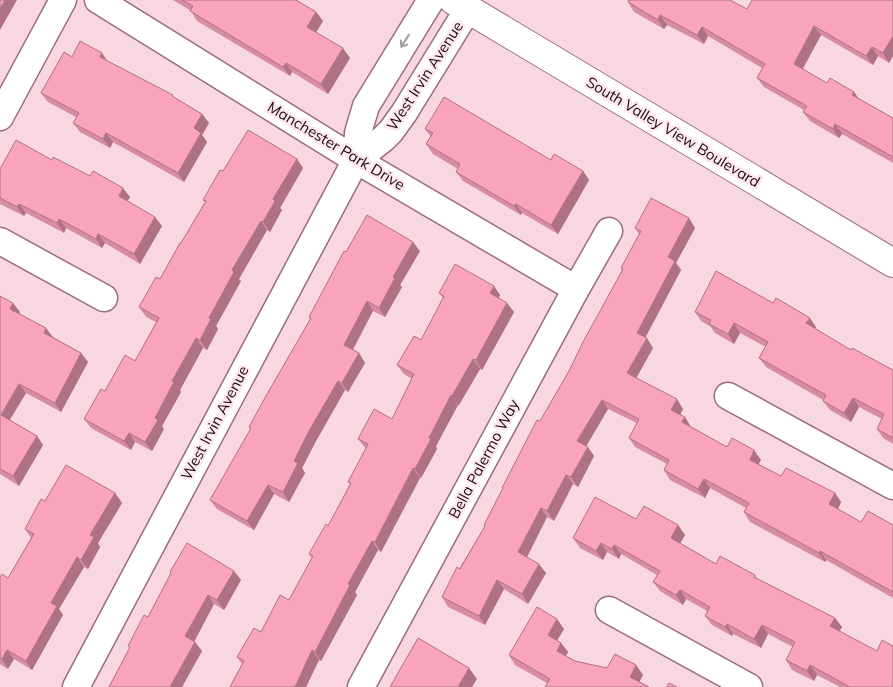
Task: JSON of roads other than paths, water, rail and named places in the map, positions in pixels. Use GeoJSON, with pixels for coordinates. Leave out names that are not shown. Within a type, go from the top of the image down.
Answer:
{"type":"FeatureCollection","features":[{"type":"Feature","properties":{"kind":"main road","name":"South Valley View Boulevard"},"geometry":{"type":"LineString","coordinates":[[461,4],[893,263]]}},
{"type":"Feature","properties":{"kind":"street"},"geometry":{"type":"LineString","coordinates":[[0,117],[63,0]]}},
{"type":"Feature","properties":{"kind":"street","name":"Manchester Park Drive"},"geometry":{"type":"LineString","coordinates":[[98,0],[356,160],[576,289]]}},
{"type":"Feature","properties":{"kind":"street","name":"West Irvin Avenue"},"geometry":{"type":"LineString","coordinates":[[356,160],[358,133],[366,106],[431,0]]}},
{"type":"Feature","properties":{"kind":"street","name":"West Irvin Avenue"},"geometry":{"type":"LineString","coordinates":[[76,687],[356,160],[391,131],[404,113],[461,4]]}},
{"type":"Feature","properties":{"kind":"street","name":"Bella Palermo Way"},"geometry":{"type":"LineString","coordinates":[[361,687],[609,231]]}},
{"type":"Feature","properties":{"kind":"street"},"geometry":{"type":"LineString","coordinates":[[0,241],[104,298]]}},
{"type":"Feature","properties":{"kind":"street"},"geometry":{"type":"LineString","coordinates":[[728,396],[893,486]]}},
{"type":"Feature","properties":{"kind":"street"},"geometry":{"type":"LineString","coordinates":[[609,610],[749,687]]}}]}
